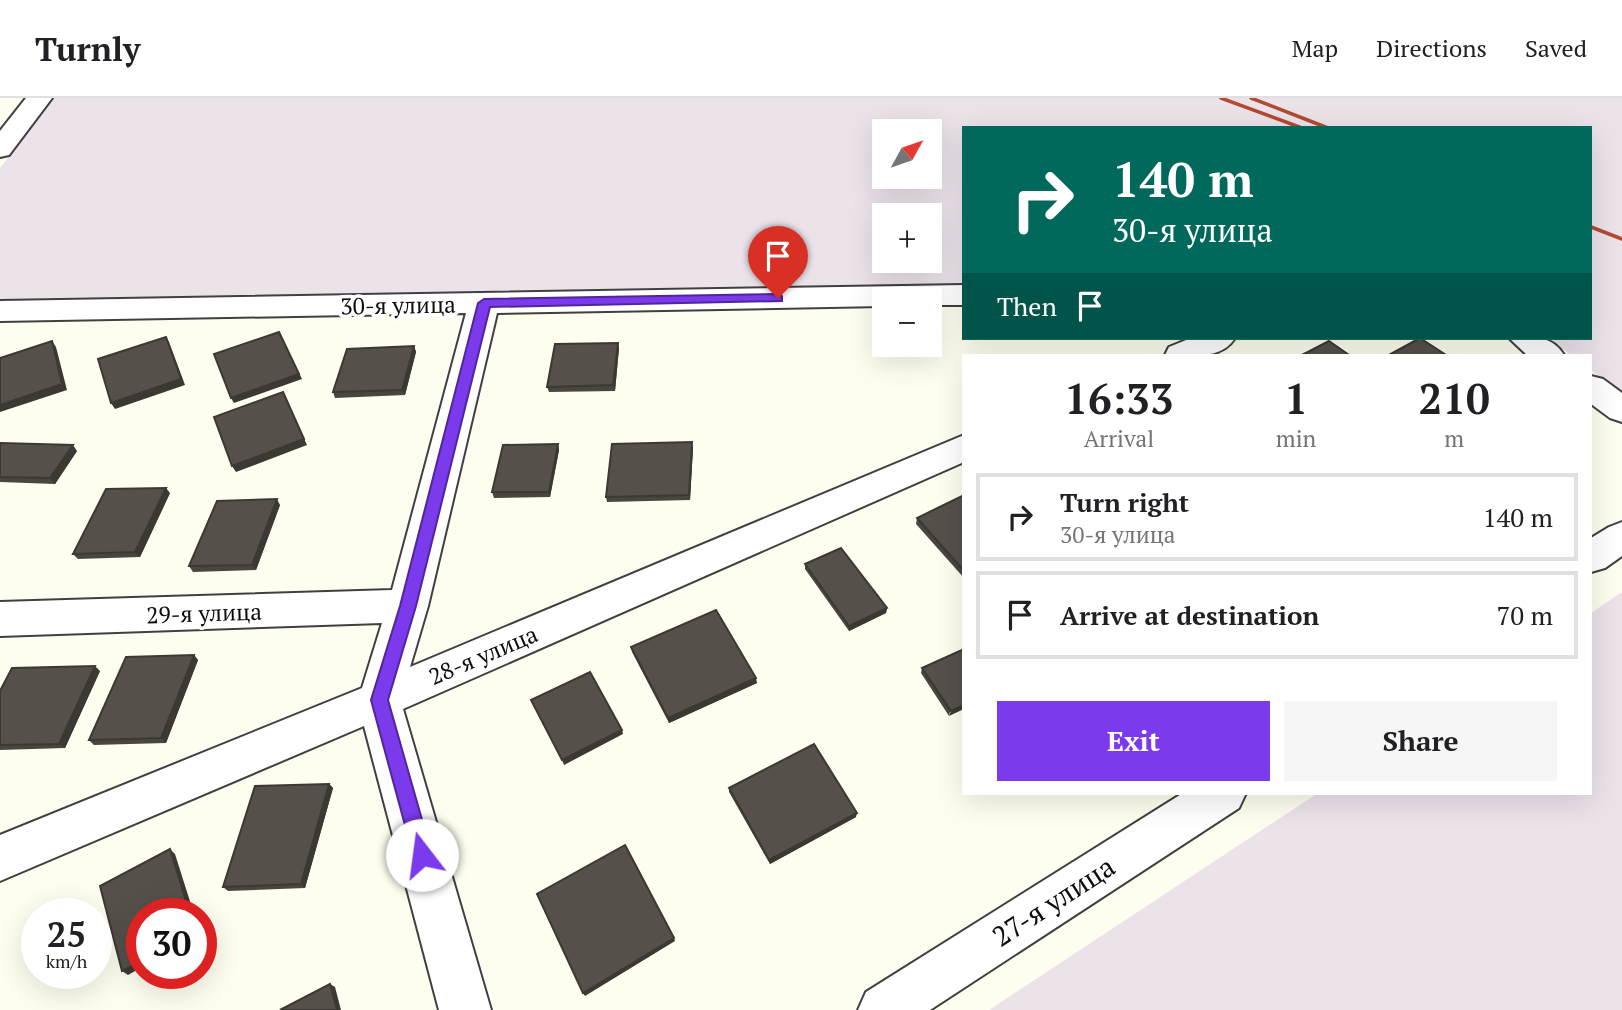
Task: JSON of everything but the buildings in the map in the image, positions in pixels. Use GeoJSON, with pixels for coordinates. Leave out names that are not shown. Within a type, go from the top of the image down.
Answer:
{"type":"FeatureCollection","features":[{"type":"Feature","properties":{"kind":"street"},"geometry":{"type":"LineString","coordinates":[[0,112],[34,104]]}},
{"type":"Feature","properties":{"kind":"street"},"geometry":{"type":"LineString","coordinates":[[0,149],[34,104]]}},
{"type":"Feature","properties":{"kind":"street","name":"30-я улица"},"geometry":{"type":"LineString","coordinates":[[0,311],[962,295]]}},
{"type":"Feature","properties":{"kind":"street"},"geometry":{"type":"LineString","coordinates":[[465,1010],[379,700],[408,606],[484,303]]}},
{"type":"Feature","properties":{"kind":"street"},"geometry":{"type":"LineString","coordinates":[[1183,354],[1215,340]]}},
{"type":"Feature","properties":{"kind":"street"},"geometry":{"type":"LineString","coordinates":[[1528,340],[1547,354]]}},
{"type":"Feature","properties":{"kind":"street"},"geometry":{"type":"LineString","coordinates":[[1592,388],[1622,410]]}},
{"type":"Feature","properties":{"kind":"street","name":"28-я улица"},"geometry":{"type":"LineString","coordinates":[[0,858],[379,700],[962,450]]}},
{"type":"Feature","properties":{"kind":"street"},"geometry":{"type":"LineString","coordinates":[[1592,556],[1622,537]]}},
{"type":"Feature","properties":{"kind":"street","name":"29-я улица"},"geometry":{"type":"LineString","coordinates":[[0,619],[408,606]]}},
{"type":"Feature","properties":{"kind":"street","name":"27-я улица"},"geometry":{"type":"LineString","coordinates":[[884,1010],[1220,795]]}},
{"type":"Feature","properties":{"kind":"shaded area"},"geometry":{"type":"Polygon","coordinates":[[[55,98],[1622,98],[1622,394],[1592,371],[1592,354],[1570,354],[1551,340],[1592,340],[1592,126],[962,126],[962,285],[0,303],[0,168],[55,98]]]}},
{"type":"Feature","properties":{"kind":"shaded area"},"geometry":{"type":"Polygon","coordinates":[[[1622,592],[1622,1010],[989,1010],[1315,795],[1592,795],[1592,612],[1622,592]]]}},
{"type":"Feature","properties":{"kind":"railway"},"geometry":{"type":"LineString","coordinates":[[1221,98],[1297,126]]}},
{"type":"Feature","properties":{"kind":"railway"},"geometry":{"type":"LineString","coordinates":[[1251,98],[1323,126]]}},
{"type":"Feature","properties":{"kind":"railway"},"geometry":{"type":"LineString","coordinates":[[1592,227],[1622,239]]}},
{"type":"Feature","properties":{"kind":"route"},"geometry":{"type":"LineString","coordinates":[[422,855],[379,700],[408,606],[484,303],[778,298]]}}]}
